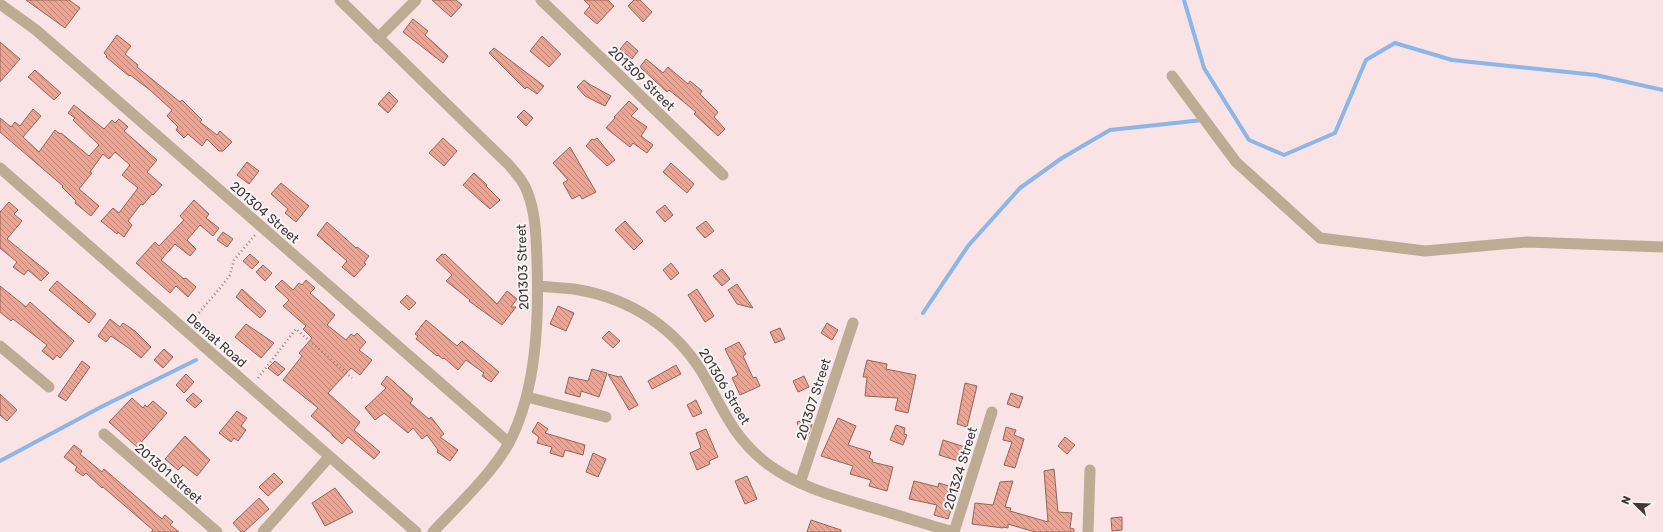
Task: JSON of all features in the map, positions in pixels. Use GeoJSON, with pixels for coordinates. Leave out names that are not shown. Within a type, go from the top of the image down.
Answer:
{"type":"FeatureCollection","features":[{"type":"Feature","properties":{"kind":"street","name":"201303 Street"},"geometry":{"type":"LineString","coordinates":[[340,0],[508,164],[521,179],[527,190],[537,231],[538,318],[527,397],[509,443],[496,462],[433,532]]}},
{"type":"Feature","properties":{"kind":"street"},"geometry":{"type":"LineString","coordinates":[[378,38],[416,0]]}},
{"type":"Feature","properties":{"kind":"street","name":"201309 Street"},"geometry":{"type":"LineString","coordinates":[[541,0],[723,175]]}},
{"type":"Feature","properties":{"kind":"street","name":"201304 Street"},"geometry":{"type":"LineString","coordinates":[[0,4],[36,30],[509,443]]}},
{"type":"Feature","properties":{"kind":"street"},"geometry":{"type":"LineString","coordinates":[[1172,76],[1236,162],[1320,238],[1425,250],[1527,242],[1663,247]]}},
{"type":"Feature","properties":{"kind":"street","name":"Demat Road"},"geometry":{"type":"LineString","coordinates":[[0,168],[416,532]]}},
{"type":"Feature","properties":{"kind":"street","name":"201306 Street"},"geometry":{"type":"LineString","coordinates":[[538,286],[574,289],[612,299],[644,314],[668,331],[694,358],[728,422],[742,439],[764,461],[776,470],[800,484],[815,490],[954,532]]}},
{"type":"Feature","properties":{"kind":"street","name":"201307 Street"},"geometry":{"type":"LineString","coordinates":[[800,484],[853,323]]}},
{"type":"Feature","properties":{"kind":"street"},"geometry":{"type":"LineString","coordinates":[[0,346],[49,387]]}},
{"type":"Feature","properties":{"kind":"street"},"geometry":{"type":"LineString","coordinates":[[527,397],[606,417]]}},
{"type":"Feature","properties":{"kind":"street","name":"201324 Street"},"geometry":{"type":"LineString","coordinates":[[954,532],[992,412]]}},
{"type":"Feature","properties":{"kind":"street","name":"201301 Street"},"geometry":{"type":"LineString","coordinates":[[104,434],[217,532]]}},
{"type":"Feature","properties":{"kind":"street"},"geometry":{"type":"LineString","coordinates":[[263,532],[329,457]]}},
{"type":"Feature","properties":{"kind":"street"},"geometry":{"type":"LineString","coordinates":[[1088,532],[1090,470]]}},
{"type":"Feature","properties":{"kind":"path"},"geometry":{"type":"LineString","coordinates":[[185,330],[230,274],[234,260],[262,227]]}},
{"type":"Feature","properties":{"kind":"path"},"geometry":{"type":"LineString","coordinates":[[251,388],[296,329],[352,378]]}},
{"type":"Feature","properties":{"kind":"building"},"geometry":{"type":"Polygon","coordinates":[[[26,0],[69,0],[80,8],[65,28],[26,0]]]}},
{"type":"Feature","properties":{"kind":"building"},"geometry":{"type":"Polygon","coordinates":[[[432,0],[456,0],[462,5],[451,17],[432,0]]]}},
{"type":"Feature","properties":{"kind":"building"},"geometry":{"type":"Polygon","coordinates":[[[584,0],[608,0],[614,6],[597,24],[584,13],[590,6],[584,0]]]}},
{"type":"Feature","properties":{"kind":"building"},"geometry":{"type":"Polygon","coordinates":[[[634,0],[640,0],[652,12],[643,22],[628,6],[634,0]]]}},
{"type":"Feature","properties":{"kind":"building"},"geometry":{"type":"Polygon","coordinates":[[[413,19],[428,31],[425,35],[448,56],[443,63],[403,32],[413,19]]]}},
{"type":"Feature","properties":{"kind":"building"},"geometry":{"type":"Polygon","coordinates":[[[117,35],[131,46],[125,54],[138,65],[137,67],[180,102],[182,100],[202,120],[200,122],[217,135],[220,131],[232,142],[223,151],[219,151],[207,139],[202,146],[188,134],[184,138],[176,130],[178,127],[167,116],[172,110],[150,90],[130,75],[129,76],[106,57],[107,56],[104,53],[117,35]]]}},
{"type":"Feature","properties":{"kind":"building"},"geometry":{"type":"Polygon","coordinates":[[[542,36],[561,54],[549,67],[530,51],[542,36]]]}},
{"type":"Feature","properties":{"kind":"building"},"geometry":{"type":"Polygon","coordinates":[[[627,41],[638,51],[632,59],[620,49],[627,41]]]}},
{"type":"Feature","properties":{"kind":"building"},"geometry":{"type":"Polygon","coordinates":[[[0,42],[20,59],[0,82],[0,42]]]}},
{"type":"Feature","properties":{"kind":"building"},"geometry":{"type":"Polygon","coordinates":[[[494,48],[544,86],[537,94],[527,87],[525,89],[489,53],[494,48]]]}},
{"type":"Feature","properties":{"kind":"building"},"geometry":{"type":"Polygon","coordinates":[[[646,59],[663,73],[668,67],[688,84],[690,81],[702,91],[700,94],[718,112],[714,117],[725,129],[718,136],[694,114],[696,112],[669,90],[667,92],[640,67],[646,59]]]}},
{"type":"Feature","properties":{"kind":"building"},"geometry":{"type":"Polygon","coordinates":[[[35,70],[61,93],[54,100],[28,77],[35,70]]]}},
{"type":"Feature","properties":{"kind":"building"},"geometry":{"type":"Polygon","coordinates":[[[584,80],[611,96],[605,106],[585,96],[577,87],[584,80]]]}},
{"type":"Feature","properties":{"kind":"building"},"geometry":{"type":"Polygon","coordinates":[[[389,92],[398,101],[388,113],[378,104],[389,92]]]}},
{"type":"Feature","properties":{"kind":"building"},"geometry":{"type":"Polygon","coordinates":[[[629,101],[638,109],[631,116],[647,127],[641,136],[653,145],[647,153],[633,143],[630,147],[606,128],[629,101]]]}},
{"type":"Feature","properties":{"kind":"building"},"geometry":{"type":"Polygon","coordinates":[[[74,105],[104,129],[112,120],[115,123],[119,119],[128,127],[124,131],[157,160],[147,172],[162,185],[143,205],[141,204],[128,221],[132,225],[124,237],[118,232],[117,234],[101,221],[113,208],[119,213],[138,188],[122,175],[130,165],[115,152],[109,159],[103,154],[90,172],[92,173],[79,189],[99,206],[91,216],[75,203],[76,201],[62,187],[63,186],[0,132],[0,118],[11,127],[15,122],[20,126],[33,109],[41,116],[23,137],[39,152],[55,130],[60,134],[61,133],[89,156],[99,145],[73,120],[75,118],[68,113],[74,105]]]}},
{"type":"Feature","properties":{"kind":"building"},"geometry":{"type":"Polygon","coordinates":[[[524,110],[533,118],[526,126],[517,117],[524,110]]]}},
{"type":"Feature","properties":{"kind":"building"},"geometry":{"type":"Polygon","coordinates":[[[443,138],[457,151],[444,166],[429,153],[443,138]]]}},
{"type":"Feature","properties":{"kind":"building"},"geometry":{"type":"Polygon","coordinates":[[[597,138],[615,160],[607,166],[586,146],[592,139],[594,140],[597,138]]]}},
{"type":"Feature","properties":{"kind":"building"},"geometry":{"type":"Polygon","coordinates":[[[570,147],[596,192],[582,199],[580,195],[572,199],[563,183],[568,180],[553,163],[570,147]]]}},
{"type":"Feature","properties":{"kind":"building"},"geometry":{"type":"Polygon","coordinates":[[[247,162],[259,171],[249,184],[237,175],[247,162]]]}},
{"type":"Feature","properties":{"kind":"building"},"geometry":{"type":"Polygon","coordinates":[[[671,163],[694,184],[687,193],[663,172],[671,163]]]}},
{"type":"Feature","properties":{"kind":"building"},"geometry":{"type":"Polygon","coordinates":[[[474,173],[500,200],[490,209],[463,185],[474,173]]]}},
{"type":"Feature","properties":{"kind":"building"},"geometry":{"type":"Polygon","coordinates":[[[281,183],[309,206],[296,222],[285,213],[288,209],[271,194],[281,183]]]}},
{"type":"Feature","properties":{"kind":"building"},"geometry":{"type":"Polygon","coordinates":[[[194,200],[209,214],[206,218],[219,228],[213,236],[200,225],[187,240],[196,249],[190,256],[175,244],[161,260],[196,287],[188,297],[176,286],[170,293],[136,263],[155,242],[159,246],[184,220],[180,216],[194,200]]]}},
{"type":"Feature","properties":{"kind":"building"},"geometry":{"type":"Polygon","coordinates":[[[9,202],[18,210],[14,214],[22,221],[7,239],[49,273],[41,281],[28,270],[24,275],[13,267],[17,262],[0,248],[0,212],[9,202]]]}},
{"type":"Feature","properties":{"kind":"building"},"geometry":{"type":"Polygon","coordinates":[[[665,205],[673,215],[665,222],[656,212],[665,205]]]}},
{"type":"Feature","properties":{"kind":"building"},"geometry":{"type":"Polygon","coordinates":[[[625,221],[643,241],[634,250],[615,230],[625,221]]]}},
{"type":"Feature","properties":{"kind":"building"},"geometry":{"type":"Polygon","coordinates":[[[706,221],[714,231],[705,238],[696,228],[706,221]]]}},
{"type":"Feature","properties":{"kind":"building"},"geometry":{"type":"Polygon","coordinates":[[[327,222],[356,248],[357,247],[369,256],[364,263],[366,264],[354,277],[342,267],[347,261],[317,235],[327,222]]]}},
{"type":"Feature","properties":{"kind":"building"},"geometry":{"type":"Polygon","coordinates":[[[223,232],[233,239],[227,247],[217,240],[223,232]]]}},
{"type":"Feature","properties":{"kind":"building"},"geometry":{"type":"Polygon","coordinates":[[[250,254],[259,262],[252,269],[243,261],[250,254]]]}},
{"type":"Feature","properties":{"kind":"building"},"geometry":{"type":"Polygon","coordinates":[[[442,254],[445,254],[497,304],[507,291],[517,299],[511,307],[516,307],[502,325],[469,301],[470,300],[446,281],[452,275],[436,260],[442,254]]]}},
{"type":"Feature","properties":{"kind":"building"},"geometry":{"type":"Polygon","coordinates":[[[671,263],[679,273],[671,280],[663,270],[671,263]]]}},
{"type":"Feature","properties":{"kind":"building"},"geometry":{"type":"Polygon","coordinates":[[[263,265],[272,273],[265,281],[256,272],[263,265]]]}},
{"type":"Feature","properties":{"kind":"building"},"geometry":{"type":"Polygon","coordinates":[[[722,269],[730,279],[722,286],[713,276],[722,269]]]}},
{"type":"Feature","properties":{"kind":"building"},"geometry":{"type":"Polygon","coordinates":[[[282,280],[293,290],[299,283],[302,285],[306,280],[315,288],[310,293],[335,315],[327,325],[346,340],[351,334],[354,336],[357,333],[366,342],[359,350],[372,360],[360,375],[351,368],[328,393],[360,422],[354,430],[380,452],[374,459],[348,437],[342,444],[311,416],[318,408],[283,380],[302,356],[299,353],[312,338],[303,329],[306,326],[283,306],[289,300],[275,287],[282,280]]]}},
{"type":"Feature","properties":{"kind":"building"},"geometry":{"type":"Polygon","coordinates":[[[57,281],[96,314],[89,323],[49,290],[57,281]]]}},
{"type":"Feature","properties":{"kind":"building"},"geometry":{"type":"Polygon","coordinates":[[[737,284],[753,308],[737,304],[728,290],[737,284]]]}},
{"type":"Feature","properties":{"kind":"building"},"geometry":{"type":"Polygon","coordinates":[[[0,286],[26,307],[30,302],[74,341],[60,358],[57,355],[53,360],[42,351],[47,345],[13,319],[11,321],[0,312],[0,286]]]}},
{"type":"Feature","properties":{"kind":"building"},"geometry":{"type":"Polygon","coordinates":[[[242,289],[266,311],[260,318],[236,297],[242,289]]]}},
{"type":"Feature","properties":{"kind":"building"},"geometry":{"type":"Polygon","coordinates":[[[697,289],[714,316],[705,322],[688,295],[697,289]]]}},
{"type":"Feature","properties":{"kind":"building"},"geometry":{"type":"Polygon","coordinates":[[[407,295],[416,303],[409,310],[400,302],[407,295]]]}},
{"type":"Feature","properties":{"kind":"building"},"geometry":{"type":"Polygon","coordinates":[[[558,306],[574,313],[566,331],[550,324],[558,306]]]}},
{"type":"Feature","properties":{"kind":"building"},"geometry":{"type":"Polygon","coordinates":[[[110,319],[120,327],[123,323],[135,331],[151,347],[141,358],[111,336],[106,342],[98,336],[110,319]]]}},
{"type":"Feature","properties":{"kind":"building"},"geometry":{"type":"Polygon","coordinates":[[[426,320],[457,346],[462,341],[499,372],[491,382],[482,376],[484,373],[466,360],[458,370],[444,358],[443,359],[438,355],[437,356],[416,339],[418,336],[415,334],[426,320]]]}},
{"type":"Feature","properties":{"kind":"building"},"geometry":{"type":"Polygon","coordinates":[[[827,323],[838,330],[832,340],[821,333],[827,323]]]}},
{"type":"Feature","properties":{"kind":"building"},"geometry":{"type":"Polygon","coordinates":[[[246,324],[274,343],[261,358],[235,337],[246,324]]]}},
{"type":"Feature","properties":{"kind":"building"},"geometry":{"type":"Polygon","coordinates":[[[780,328],[785,339],[775,343],[770,332],[780,328]]]}},
{"type":"Feature","properties":{"kind":"building"},"geometry":{"type":"Polygon","coordinates":[[[609,331],[620,341],[613,348],[602,338],[609,331]]]}},
{"type":"Feature","properties":{"kind":"building"},"geometry":{"type":"Polygon","coordinates":[[[739,342],[746,354],[743,356],[753,378],[756,377],[760,386],[740,395],[732,378],[738,375],[725,349],[739,342]]]}},
{"type":"Feature","properties":{"kind":"building"},"geometry":{"type":"Polygon","coordinates":[[[164,349],[173,357],[163,368],[154,360],[164,349]]]}},
{"type":"Feature","properties":{"kind":"building"},"geometry":{"type":"Polygon","coordinates":[[[867,360],[887,364],[886,369],[916,375],[908,413],[895,410],[898,398],[865,396],[867,377],[863,377],[867,360]]]}},
{"type":"Feature","properties":{"kind":"building"},"geometry":{"type":"Polygon","coordinates":[[[82,361],[90,367],[66,401],[58,396],[82,361]]]}},
{"type":"Feature","properties":{"kind":"building"},"geometry":{"type":"Polygon","coordinates":[[[275,361],[285,369],[278,376],[268,368],[275,361]]]}},
{"type":"Feature","properties":{"kind":"building"},"geometry":{"type":"Polygon","coordinates":[[[676,365],[681,374],[652,389],[648,381],[676,365]]]}},
{"type":"Feature","properties":{"kind":"building"},"geometry":{"type":"Polygon","coordinates":[[[592,369],[607,373],[599,397],[581,391],[580,397],[565,393],[569,377],[588,381],[592,369]]]}},
{"type":"Feature","properties":{"kind":"building"},"geometry":{"type":"Polygon","coordinates":[[[186,374],[194,382],[184,393],[176,385],[186,374]]]}},
{"type":"Feature","properties":{"kind":"building"},"geometry":{"type":"Polygon","coordinates":[[[608,374],[619,377],[621,376],[638,405],[629,410],[608,374]]]}},
{"type":"Feature","properties":{"kind":"building"},"geometry":{"type":"Polygon","coordinates":[[[387,376],[413,399],[410,403],[429,419],[431,417],[444,434],[440,437],[458,450],[450,461],[437,452],[438,450],[427,435],[422,439],[413,428],[408,433],[384,413],[375,420],[365,408],[386,388],[381,384],[387,376]]]}},
{"type":"Feature","properties":{"kind":"building"},"geometry":{"type":"Polygon","coordinates":[[[804,376],[809,387],[798,392],[793,381],[804,376]]]}},
{"type":"Feature","properties":{"kind":"building"},"geometry":{"type":"Polygon","coordinates":[[[965,383],[977,386],[967,427],[957,424],[965,383]]]}},
{"type":"Feature","properties":{"kind":"building"},"geometry":{"type":"Polygon","coordinates":[[[193,393],[202,401],[195,408],[186,400],[193,393]]]}},
{"type":"Feature","properties":{"kind":"building"},"geometry":{"type":"Polygon","coordinates":[[[1011,393],[1023,397],[1019,408],[1007,404],[1011,393]]]}},
{"type":"Feature","properties":{"kind":"building"},"geometry":{"type":"Polygon","coordinates":[[[0,394],[17,410],[7,421],[0,415],[0,394]]]}},
{"type":"Feature","properties":{"kind":"building"},"geometry":{"type":"Polygon","coordinates":[[[132,398],[143,408],[145,405],[147,407],[153,401],[167,413],[137,447],[109,422],[132,398]]]}},
{"type":"Feature","properties":{"kind":"building"},"geometry":{"type":"Polygon","coordinates":[[[696,400],[702,413],[693,417],[687,405],[696,400]]]}},
{"type":"Feature","properties":{"kind":"building"},"geometry":{"type":"Polygon","coordinates":[[[237,411],[247,418],[241,426],[246,430],[238,441],[234,438],[231,442],[219,433],[237,411]]]}},
{"type":"Feature","properties":{"kind":"building"},"geometry":{"type":"Polygon","coordinates":[[[810,418],[812,425],[807,439],[803,440],[797,422],[810,418]]]}},
{"type":"Feature","properties":{"kind":"building"},"geometry":{"type":"Polygon","coordinates":[[[838,418],[856,426],[848,445],[871,452],[869,458],[873,460],[872,462],[893,467],[887,491],[869,486],[871,480],[850,474],[853,466],[821,456],[838,418]]]}},
{"type":"Feature","properties":{"kind":"building"},"geometry":{"type":"Polygon","coordinates":[[[538,422],[548,429],[545,433],[585,445],[583,455],[565,450],[563,457],[550,453],[552,447],[537,443],[539,437],[532,432],[538,422]]]}},
{"type":"Feature","properties":{"kind":"building"},"geometry":{"type":"Polygon","coordinates":[[[896,425],[905,428],[904,434],[907,435],[903,445],[890,440],[896,425]]]}},
{"type":"Feature","properties":{"kind":"building"},"geometry":{"type":"Polygon","coordinates":[[[1006,427],[1016,430],[1014,435],[1024,439],[1015,468],[1004,465],[1012,442],[1003,440],[1006,427]]]}},
{"type":"Feature","properties":{"kind":"building"},"geometry":{"type":"Polygon","coordinates":[[[706,429],[718,457],[709,461],[710,464],[697,470],[690,453],[701,448],[696,433],[706,429]]]}},
{"type":"Feature","properties":{"kind":"building"},"geometry":{"type":"Polygon","coordinates":[[[185,436],[210,460],[197,476],[183,465],[178,470],[165,459],[185,436]]]}},
{"type":"Feature","properties":{"kind":"building"},"geometry":{"type":"Polygon","coordinates":[[[1065,437],[1075,445],[1067,454],[1058,446],[1065,437]]]}},
{"type":"Feature","properties":{"kind":"building"},"geometry":{"type":"Polygon","coordinates":[[[943,440],[968,448],[965,459],[963,458],[962,462],[939,455],[943,440]]]}},
{"type":"Feature","properties":{"kind":"building"},"geometry":{"type":"Polygon","coordinates":[[[74,445],[82,451],[80,454],[102,472],[104,469],[162,519],[165,515],[173,522],[170,525],[179,532],[151,532],[153,530],[86,473],[83,476],[75,470],[77,467],[64,457],[74,445]]]}},
{"type":"Feature","properties":{"kind":"building"},"geometry":{"type":"Polygon","coordinates":[[[593,453],[606,459],[598,477],[586,472],[593,453]]]}},
{"type":"Feature","properties":{"kind":"building"},"geometry":{"type":"Polygon","coordinates":[[[1054,469],[1058,512],[1072,513],[1070,528],[1074,529],[1074,532],[1035,532],[1008,524],[1008,528],[1003,528],[972,524],[975,503],[993,505],[1000,482],[1013,481],[1005,507],[1011,508],[1010,511],[1048,522],[1044,471],[1054,469]]]}},
{"type":"Feature","properties":{"kind":"building"},"geometry":{"type":"Polygon","coordinates":[[[274,473],[283,482],[268,496],[259,487],[274,473]]]}},
{"type":"Feature","properties":{"kind":"building"},"geometry":{"type":"Polygon","coordinates":[[[747,476],[757,499],[745,504],[735,481],[747,476]]]}},
{"type":"Feature","properties":{"kind":"building"},"geometry":{"type":"Polygon","coordinates":[[[914,481],[938,487],[939,483],[958,489],[948,519],[934,515],[937,505],[909,499],[914,481]]]}},
{"type":"Feature","properties":{"kind":"building"},"geometry":{"type":"Polygon","coordinates":[[[335,488],[353,512],[325,526],[312,503],[335,488]]]}},
{"type":"Feature","properties":{"kind":"building"},"geometry":{"type":"Polygon","coordinates":[[[259,498],[269,509],[244,532],[241,532],[233,523],[259,498]]]}},
{"type":"Feature","properties":{"kind":"building"},"geometry":{"type":"Polygon","coordinates":[[[1122,517],[1122,530],[1112,531],[1111,518],[1122,517]]]}},
{"type":"Feature","properties":{"kind":"building"},"geometry":{"type":"Polygon","coordinates":[[[811,520],[841,530],[841,532],[807,532],[811,520]]]}},
{"type":"Feature","properties":{"kind":"waterway"},"geometry":{"type":"LineString","coordinates":[[1184,0],[1204,68],[1249,140],[1284,155],[1335,133],[1366,60],[1395,43],[1452,60],[1596,75],[1663,90]]}},
{"type":"Feature","properties":{"kind":"waterway"},"geometry":{"type":"LineString","coordinates":[[923,313],[968,246],[1020,188],[1062,158],[1110,130],[1203,120]]}},
{"type":"Feature","properties":{"kind":"waterway"},"geometry":{"type":"LineString","coordinates":[[0,461],[101,407],[196,360]]}}]}
